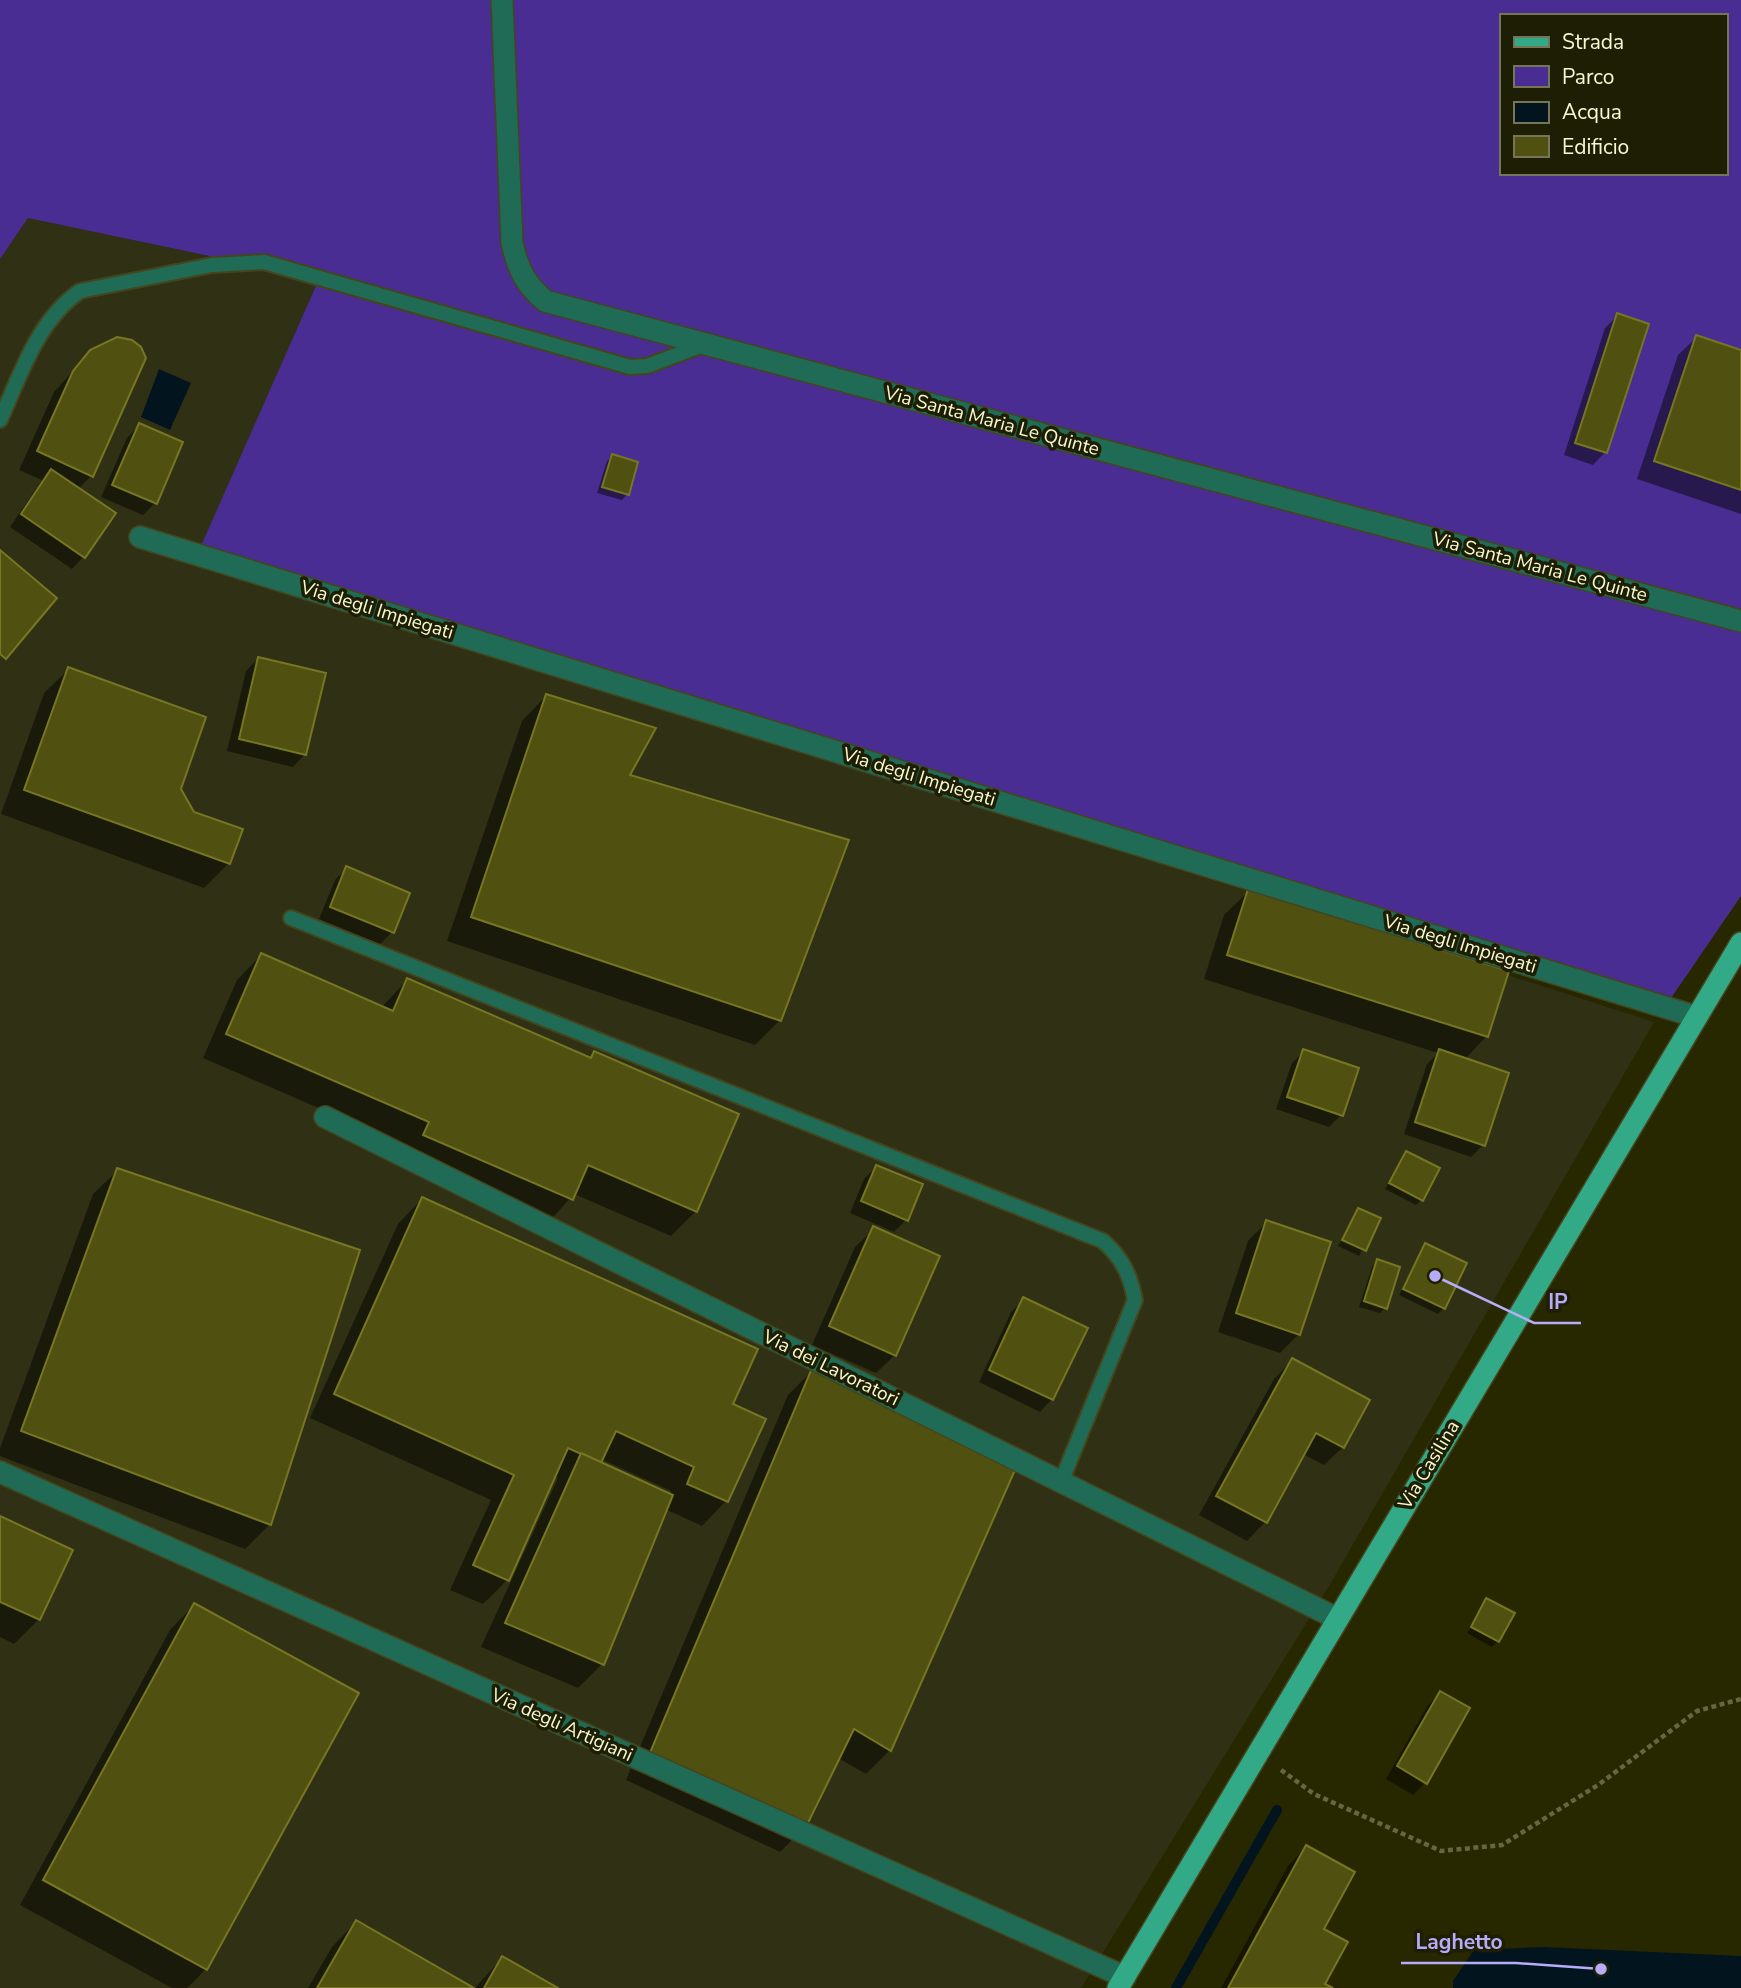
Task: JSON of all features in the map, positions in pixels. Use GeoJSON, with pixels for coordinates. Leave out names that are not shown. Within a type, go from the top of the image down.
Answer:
{"type":"FeatureCollection","features":[{"type":"Feature","properties":{"kind":"main road","name":"Via Casilina"},"geometry":{"type":"LineString","coordinates":[[1121,1982],[1741,943]]}},
{"type":"Feature","properties":{"kind":"street","name":"Via Santa Maria Le Quinte"},"geometry":{"type":"LineString","coordinates":[[502,0],[512,243],[518,268],[529,287],[545,301],[1741,621]]}},
{"type":"Feature","properties":{"kind":"street","name":"Via degli Impiegati"},"geometry":{"type":"LineString","coordinates":[[140,537],[1697,1017]]}},
{"type":"Feature","properties":{"kind":"street","name":"Via dei Lavoratori"},"geometry":{"type":"LineString","coordinates":[[325,1116],[1338,1619]]}},
{"type":"Feature","properties":{"kind":"street","name":"Via degli Artigiani"},"geometry":{"type":"LineString","coordinates":[[0,1472],[1121,1982]]}},
{"type":"Feature","properties":{"kind":"lane"},"geometry":{"type":"LineString","coordinates":[[0,420],[45,323],[63,303],[80,291],[212,265],[264,262],[630,367],[648,366],[703,345]]}},
{"type":"Feature","properties":{"kind":"lane"},"geometry":{"type":"LineString","coordinates":[[291,918],[1103,1241],[1118,1254],[1131,1276],[1135,1300],[1061,1482]]}},
{"type":"Feature","properties":{"kind":"path"},"geometry":{"type":"LineString","coordinates":[[1257,1754],[1314,1794],[1441,1851],[1502,1845],[1598,1785],[1697,1711],[1741,1699]]}},
{"type":"Feature","properties":{"kind":"shaded area"},"geometry":{"type":"Polygon","coordinates":[[[28,218],[319,279],[198,555],[1654,1022],[1329,1586],[1081,1988],[0,1988],[0,259],[28,218]]]}},
{"type":"Feature","properties":{"kind":"green space"},"geometry":{"type":"Polygon","coordinates":[[[0,0],[1741,0],[1741,896],[1669,1001],[197,555],[319,279],[28,218],[0,259],[0,0]]]}},
{"type":"Feature","properties":{"kind":"water"},"geometry":{"type":"Polygon","coordinates":[[[159,369],[191,383],[170,430],[141,417],[159,369]]]}},
{"type":"Feature","properties":{"kind":"water"},"geometry":{"type":"Polygon","coordinates":[[[1544,1947],[1741,1956],[1741,1988],[1453,1988],[1453,1981],[1474,1950],[1544,1947]]]}},
{"type":"Feature","properties":{"kind":"building"},"geometry":{"type":"Polygon","coordinates":[[[1617,313],[1649,324],[1607,453],[1575,443],[1617,313]]]}},
{"type":"Feature","properties":{"kind":"building"},"geometry":{"type":"Polygon","coordinates":[[[1696,335],[1741,350],[1741,490],[1654,461],[1696,335]]]}},
{"type":"Feature","properties":{"kind":"building"},"geometry":{"type":"Polygon","coordinates":[[[117,337],[132,340],[141,347],[146,358],[93,477],[37,451],[73,371],[90,350],[117,337]]]}},
{"type":"Feature","properties":{"kind":"building"},"geometry":{"type":"Polygon","coordinates":[[[139,423],[183,442],[157,504],[112,485],[139,423]]]}},
{"type":"Feature","properties":{"kind":"building"},"geometry":{"type":"Polygon","coordinates":[[[612,454],[638,462],[629,495],[602,487],[612,454]]]}},
{"type":"Feature","properties":{"kind":"building"},"geometry":{"type":"Polygon","coordinates":[[[51,469],[116,513],[85,558],[21,514],[51,469]]]}},
{"type":"Feature","properties":{"kind":"building"},"geometry":{"type":"Polygon","coordinates":[[[0,550],[57,598],[6,659],[0,654],[0,550]]]}},
{"type":"Feature","properties":{"kind":"building"},"geometry":{"type":"Polygon","coordinates":[[[258,657],[326,673],[306,755],[239,739],[258,657]]]}},
{"type":"Feature","properties":{"kind":"building"},"geometry":{"type":"Polygon","coordinates":[[[68,667],[206,717],[181,789],[194,812],[243,829],[230,864],[24,790],[68,667]]]}},
{"type":"Feature","properties":{"kind":"building"},"geometry":{"type":"Polygon","coordinates":[[[546,694],[656,728],[630,775],[849,840],[781,1021],[471,917],[546,694]]]}},
{"type":"Feature","properties":{"kind":"building"},"geometry":{"type":"Polygon","coordinates":[[[346,866],[410,893],[394,933],[330,907],[346,866]]]}},
{"type":"Feature","properties":{"kind":"building"},"geometry":{"type":"Polygon","coordinates":[[[1248,889],[1509,971],[1488,1037],[1227,955],[1248,889]]]}},
{"type":"Feature","properties":{"kind":"building"},"geometry":{"type":"Polygon","coordinates":[[[261,953],[393,1011],[407,978],[591,1058],[594,1051],[739,1114],[697,1212],[588,1165],[573,1200],[423,1135],[429,1122],[226,1034],[261,953]]]}},
{"type":"Feature","properties":{"kind":"building"},"geometry":{"type":"Polygon","coordinates":[[[1303,1049],[1359,1068],[1343,1116],[1287,1097],[1303,1049]]]}},
{"type":"Feature","properties":{"kind":"building"},"geometry":{"type":"Polygon","coordinates":[[[1439,1049],[1509,1073],[1485,1146],[1415,1122],[1439,1049]]]}},
{"type":"Feature","properties":{"kind":"building"},"geometry":{"type":"Polygon","coordinates":[[[1406,1151],[1440,1168],[1423,1201],[1389,1183],[1406,1151]]]}},
{"type":"Feature","properties":{"kind":"building"},"geometry":{"type":"Polygon","coordinates":[[[876,1165],[923,1184],[908,1221],[861,1201],[876,1165]]]}},
{"type":"Feature","properties":{"kind":"building"},"geometry":{"type":"Polygon","coordinates":[[[117,1168],[360,1250],[271,1525],[21,1431],[117,1168]]]}},
{"type":"Feature","properties":{"kind":"building"},"geometry":{"type":"Polygon","coordinates":[[[422,1197],[758,1349],[733,1404],[766,1419],[728,1502],[687,1484],[694,1467],[616,1431],[601,1463],[568,1448],[509,1581],[473,1565],[514,1475],[334,1394],[422,1197]]]}},
{"type":"Feature","properties":{"kind":"building"},"geometry":{"type":"Polygon","coordinates":[[[1358,1208],[1381,1218],[1366,1251],[1342,1240],[1358,1208]]]}},
{"type":"Feature","properties":{"kind":"building"},"geometry":{"type":"Polygon","coordinates":[[[1266,1220],[1331,1242],[1300,1335],[1236,1313],[1266,1220]]]}},
{"type":"Feature","properties":{"kind":"building"},"geometry":{"type":"Polygon","coordinates":[[[873,1226],[940,1256],[896,1356],[829,1326],[873,1226]]]}},
{"type":"Feature","properties":{"kind":"building"},"geometry":{"type":"Polygon","coordinates":[[[1425,1243],[1467,1263],[1445,1309],[1403,1289],[1425,1243]]]}},
{"type":"Feature","properties":{"kind":"building"},"geometry":{"type":"Polygon","coordinates":[[[1377,1259],[1400,1267],[1387,1309],[1364,1301],[1377,1259]]]}},
{"type":"Feature","properties":{"kind":"building"},"geometry":{"type":"Polygon","coordinates":[[[1023,1297],[1088,1328],[1053,1400],[989,1370],[1023,1297]]]}},
{"type":"Feature","properties":{"kind":"building"},"geometry":{"type":"Polygon","coordinates":[[[1292,1358],[1370,1400],[1344,1448],[1316,1433],[1267,1523],[1216,1496],[1292,1358]]]}},
{"type":"Feature","properties":{"kind":"building"},"geometry":{"type":"Polygon","coordinates":[[[812,1368],[1015,1470],[891,1751],[854,1729],[805,1829],[649,1755],[812,1368]]]}},
{"type":"Feature","properties":{"kind":"building"},"geometry":{"type":"Polygon","coordinates":[[[581,1453],[673,1495],[604,1665],[505,1623],[581,1453]]]}},
{"type":"Feature","properties":{"kind":"building"},"geometry":{"type":"Polygon","coordinates":[[[0,1516],[73,1550],[40,1620],[0,1602],[0,1516]]]}},
{"type":"Feature","properties":{"kind":"building"},"geometry":{"type":"Polygon","coordinates":[[[1486,1598],[1515,1613],[1499,1642],[1471,1627],[1486,1598]]]}},
{"type":"Feature","properties":{"kind":"building"},"geometry":{"type":"Polygon","coordinates":[[[194,1603],[359,1693],[207,1970],[43,1880],[194,1603]]]}},
{"type":"Feature","properties":{"kind":"building"},"geometry":{"type":"Polygon","coordinates":[[[1440,1691],[1470,1708],[1427,1784],[1397,1766],[1440,1691]]]}},
{"type":"Feature","properties":{"kind":"building"},"geometry":{"type":"Polygon","coordinates":[[[1306,1845],[1355,1872],[1324,1929],[1348,1942],[1325,1984],[1333,1988],[1228,1988],[1306,1845]]]}},
{"type":"Feature","properties":{"kind":"building"},"geometry":{"type":"Polygon","coordinates":[[[356,1920],[474,1988],[317,1988],[356,1920]]]}},
{"type":"Feature","properties":{"kind":"building"},"geometry":{"type":"Polygon","coordinates":[[[502,1956],[558,1988],[484,1988],[502,1956]]]}},
{"type":"Feature","properties":{"kind":"waterway"},"geometry":{"type":"LineString","coordinates":[[1176,1988],[1277,1810]]}},
{"type":"Feature","properties":{"kind":"place","name":"IP"},"geometry":{"type":"Point","coordinates":[1435,1276]}},
{"type":"Feature","properties":{"kind":"place","name":"Laghetto"},"geometry":{"type":"Point","coordinates":[1601,1969]}}]}
